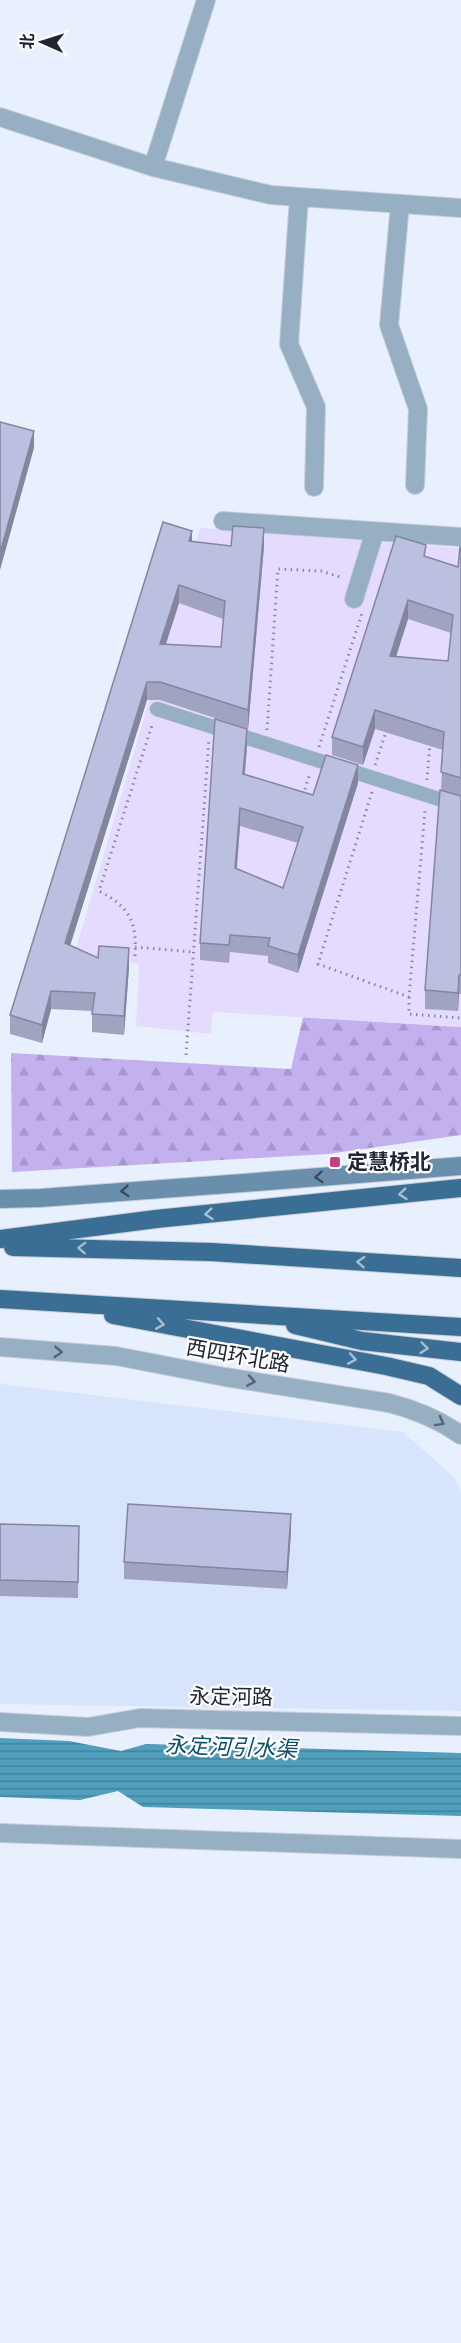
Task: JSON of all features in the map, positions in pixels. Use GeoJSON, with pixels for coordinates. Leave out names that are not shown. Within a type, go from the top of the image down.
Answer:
{"type":"FeatureCollection","features":[{"type":"Feature","properties":{"kind":"highway"},"geometry":{"type":"LineString","coordinates":[[0,1239],[156,1219],[461,1188]]}},
{"type":"Feature","properties":{"kind":"highway"},"geometry":{"type":"LineString","coordinates":[[0,1246],[211,1252],[461,1268]]}},
{"type":"Feature","properties":{"kind":"highway"},"geometry":{"type":"LineString","coordinates":[[396,1264],[461,1256]]}},
{"type":"Feature","properties":{"kind":"highway"},"geometry":{"type":"LineString","coordinates":[[0,1299],[461,1327]]}},
{"type":"Feature","properties":{"kind":"highway"},"geometry":{"type":"LineString","coordinates":[[41,1302],[386,1366],[429,1376],[461,1396]]}},
{"type":"Feature","properties":{"kind":"highway"},"geometry":{"type":"LineString","coordinates":[[243,1313],[362,1341],[461,1352]]}},
{"type":"Feature","properties":{"kind":"main road"},"geometry":{"type":"LineString","coordinates":[[0,1198],[40,1198],[461,1166]]}},
{"type":"Feature","properties":{"kind":"street"},"geometry":{"type":"LineString","coordinates":[[153,167],[206,0]]}},
{"type":"Feature","properties":{"kind":"street"},"geometry":{"type":"LineString","coordinates":[[0,117],[153,167],[271,195],[461,208]]}},
{"type":"Feature","properties":{"kind":"street"},"geometry":{"type":"LineString","coordinates":[[299,197],[289,344],[316,407],[314,487]]}},
{"type":"Feature","properties":{"kind":"street"},"geometry":{"type":"LineString","coordinates":[[400,204],[389,325],[418,409],[415,486]]}},
{"type":"Feature","properties":{"kind":"street"},"geometry":{"type":"LineString","coordinates":[[223,521],[461,537]]}},
{"type":"Feature","properties":{"kind":"street"},"geometry":{"type":"LineString","coordinates":[[359,597],[375,531]]}},
{"type":"Feature","properties":{"kind":"street"},"geometry":{"type":"LineString","coordinates":[[157,708],[461,806]]}},
{"type":"Feature","properties":{"kind":"street","name":"西四环北路"},"geometry":{"type":"LineString","coordinates":[[0,1347],[116,1356],[225,1377],[389,1403],[416,1410],[442,1422],[461,1435]]}},
{"type":"Feature","properties":{"kind":"street","name":"永定河路"},"geometry":{"type":"LineString","coordinates":[[0,1722],[88,1726],[140,1718],[461,1726]]}},
{"type":"Feature","properties":{"kind":"street"},"geometry":{"type":"LineString","coordinates":[[0,1833],[461,1849]]}},
{"type":"Feature","properties":{"kind":"path"},"geometry":{"type":"LineString","coordinates":[[266,744],[278,569],[321,571],[359,597],[301,803]]}},
{"type":"Feature","properties":{"kind":"path"},"geometry":{"type":"LineString","coordinates":[[135,956],[135,933],[132,919],[117,900],[99,891],[157,708]]}},
{"type":"Feature","properties":{"kind":"path"},"geometry":{"type":"LineString","coordinates":[[186,1055],[210,725]]}},
{"type":"Feature","properties":{"kind":"path"},"geometry":{"type":"LineString","coordinates":[[388,725],[318,964],[409,997]]}},
{"type":"Feature","properties":{"kind":"path"},"geometry":{"type":"LineString","coordinates":[[431,739],[409,1014],[461,1018]]}},
{"type":"Feature","properties":{"kind":"path"},"geometry":{"type":"LineString","coordinates":[[135,947],[194,952]]}},
{"type":"Feature","properties":{"kind":"shaded area"},"geometry":{"type":"Polygon","coordinates":[[[200,528],[461,548],[461,1027],[213,1012],[211,1034],[136,1026],[139,964],[74,955],[200,528]]]}},
{"type":"Feature","properties":{"kind":"shaded area"},"geometry":{"type":"Polygon","coordinates":[[[0,1384],[403,1432],[455,1478],[461,1492],[461,1711],[0,1704],[0,1384]]]}},
{"type":"Feature","properties":{"kind":"green space"},"geometry":{"type":"Polygon","coordinates":[[[303,1017],[461,1027],[461,1135],[328,1154],[12,1172],[11,1053],[291,1069],[303,1017]]]}},
{"type":"Feature","properties":{"kind":"water","name":"永定河引水渠"},"geometry":{"type":"Polygon","coordinates":[[[0,1738],[69,1741],[121,1751],[146,1744],[461,1753],[461,1816],[143,1807],[118,1791],[80,1800],[0,1797],[0,1738]]]}},
{"type":"Feature","properties":{"kind":"building"},"geometry":{"type":"Polygon","coordinates":[[[0,422],[34,431],[0,553],[0,422]]]}},
{"type":"Feature","properties":{"kind":"building"},"geometry":{"type":"Polygon","coordinates":[[[163,522],[192,531],[189,541],[231,546],[233,526],[264,528],[248,710],[160,682],[147,682],[65,943],[98,958],[99,946],[129,948],[124,1016],[92,1014],[95,993],[51,991],[42,1025],[10,1015],[163,522]],[[179,585],[160,644],[221,647],[225,601],[179,585]]]}},
{"type":"Feature","properties":{"kind":"building"},"geometry":{"type":"Polygon","coordinates":[[[396,536],[426,545],[424,556],[458,567],[461,547],[461,778],[441,772],[444,732],[375,710],[363,747],[332,737],[396,536]],[[408,600],[390,656],[448,661],[453,615],[408,600]]]}},
{"type":"Feature","properties":{"kind":"building"},"geometry":{"type":"Polygon","coordinates":[[[215,719],[247,729],[243,774],[313,795],[326,755],[358,765],[298,955],[268,946],[270,938],[230,935],[229,945],[200,943],[215,719]],[[240,808],[235,868],[283,888],[303,827],[240,808]]]}},
{"type":"Feature","properties":{"kind":"building"},"geometry":{"type":"Polygon","coordinates":[[[440,790],[461,796],[461,975],[459,975],[458,993],[425,990],[440,790]]]}},
{"type":"Feature","properties":{"kind":"building"},"geometry":{"type":"Polygon","coordinates":[[[128,1504],[291,1514],[287,1572],[124,1562],[128,1504]]]}},
{"type":"Feature","properties":{"kind":"building"},"geometry":{"type":"Polygon","coordinates":[[[0,1524],[79,1526],[78,1582],[0,1580],[0,1524]]]}},
{"type":"Feature","properties":{"kind":"place","name":"定慧桥北"},"geometry":{"type":"Point","coordinates":[335,1162]}}]}
